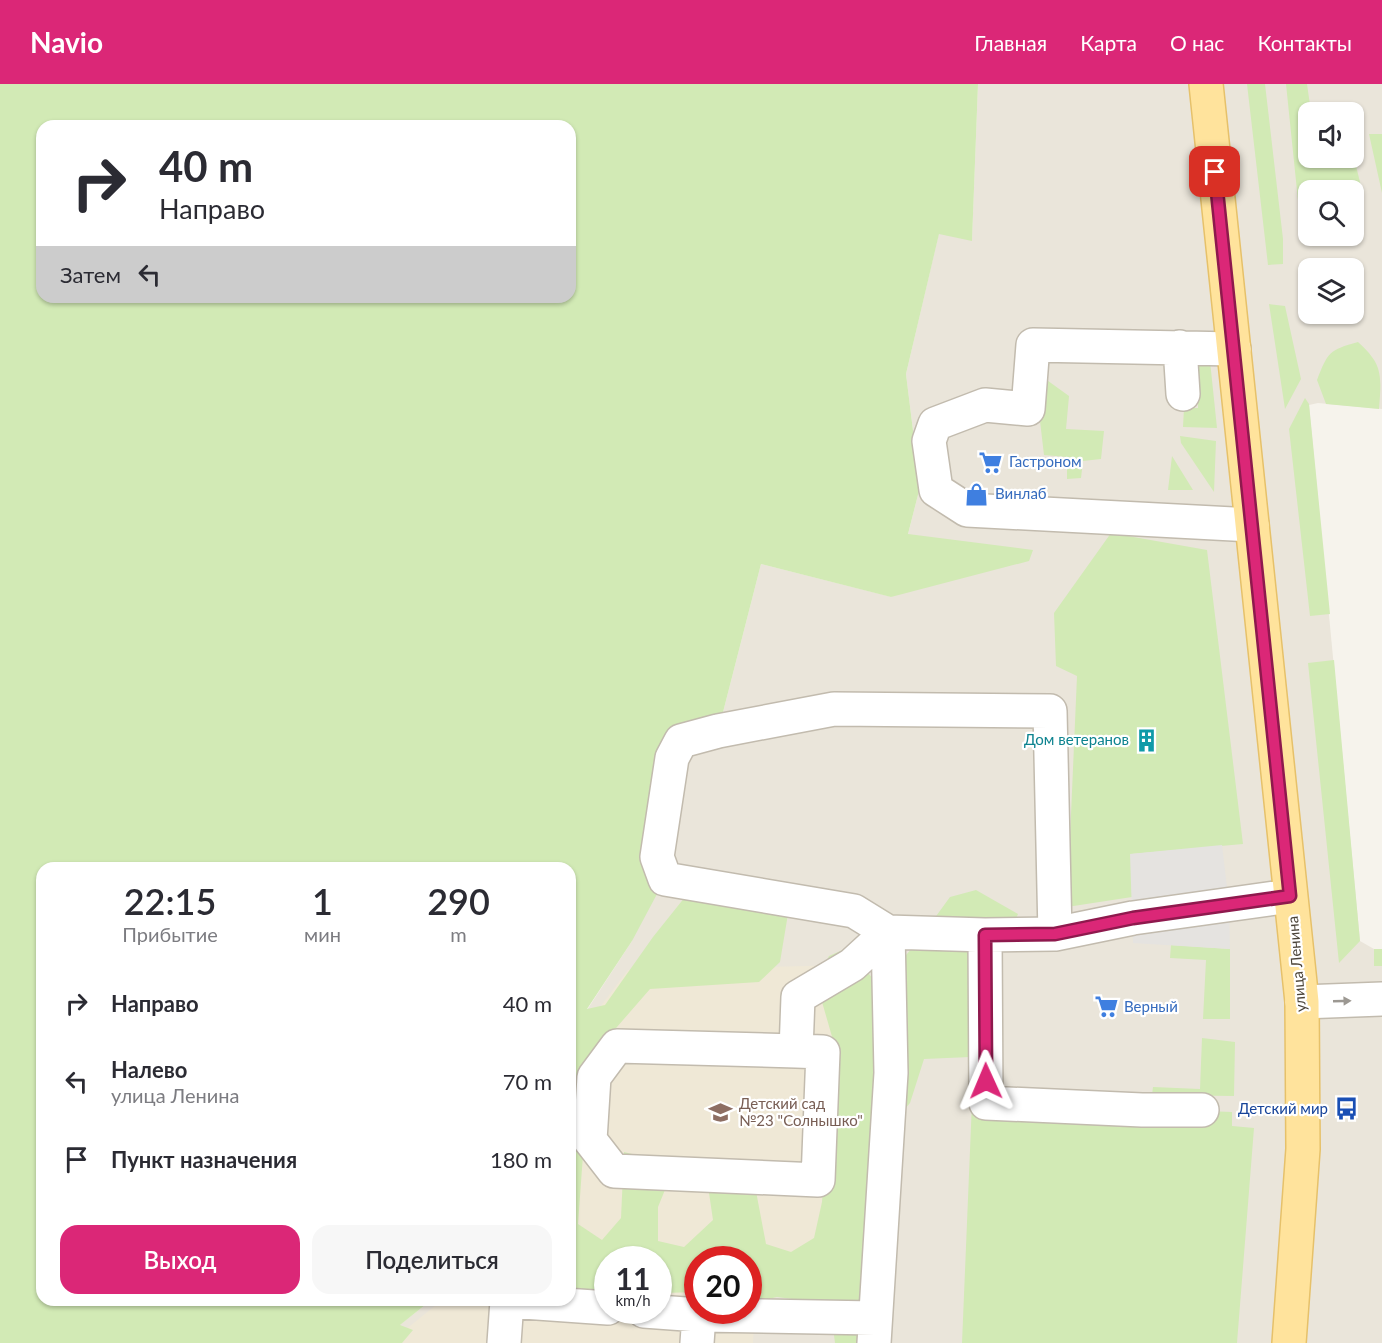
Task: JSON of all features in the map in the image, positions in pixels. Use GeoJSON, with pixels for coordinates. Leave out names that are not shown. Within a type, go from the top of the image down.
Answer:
{"type":"FeatureCollection","features":[{"type":"Feature","properties":{"kind":"main road","name":"улица Ленина"},"geometry":{"type":"LineString","coordinates":[[1206,84],[1302,1002],[1303,1149],[1289,1343]]}},
{"type":"Feature","properties":{"kind":"street"},"geometry":{"type":"LineString","coordinates":[[1234,349],[1033,345],[1028,409],[985,405],[934,424],[929,441],[936,490],[967,510],[1252,525]]}},
{"type":"Feature","properties":{"kind":"street"},"geometry":{"type":"LineString","coordinates":[[1180,347],[1183,394]]}},
{"type":"Feature","properties":{"kind":"street"},"geometry":{"type":"LineString","coordinates":[[1055,934],[1050,711],[834,710],[718,731],[681,741],[672,758],[657,857],[665,879],[854,911],[888,932],[985,935],[1055,934],[1133,918],[1290,896]]}},
{"type":"Feature","properties":{"kind":"street"},"geometry":{"type":"LineString","coordinates":[[796,1051],[798,997],[852,965],[888,932]]}},
{"type":"Feature","properties":{"kind":"street"},"geometry":{"type":"LineString","coordinates":[[672,1320],[698,1329],[874,1330],[891,1073],[888,932]]}},
{"type":"Feature","properties":{"kind":"street"},"geometry":{"type":"LineString","coordinates":[[985,935],[986,1103],[1142,1110],[1202,1110]]}},
{"type":"Feature","properties":{"kind":"street"},"geometry":{"type":"LineString","coordinates":[[1302,1002],[1382,999]]}},
{"type":"Feature","properties":{"kind":"street"},"geometry":{"type":"LineString","coordinates":[[617,1046],[796,1051],[823,1052],[818,1180],[614,1171],[590,1140],[594,1077],[617,1046]]}},
{"type":"Feature","properties":{"kind":"street"},"geometry":{"type":"LineString","coordinates":[[504,1343],[507,1306]]}},
{"type":"Feature","properties":{"kind":"street"},"geometry":{"type":"LineString","coordinates":[[576,1306],[594,1307]]}},
{"type":"Feature","properties":{"kind":"shaded area"},"geometry":{"type":"Polygon","coordinates":[[[978,84],[1382,84],[1382,409],[1318,403],[1309,405],[1360,941],[1374,949],[1382,949],[1382,1343],[377,1343],[424,1306],[576,1306],[576,1027],[632,941],[672,758],[721,720],[761,564],[892,597],[920,487],[906,374],[939,233],[972,240],[978,84]]]}},
{"type":"Feature","properties":{"kind":"shaded area"},"geometry":{"type":"Polygon","coordinates":[[[1222,845],[1229,904],[1230,949],[1133,943],[1130,854],[1222,845]]]}},
{"type":"Feature","properties":{"kind":"shaded area"},"geometry":{"type":"Polygon","coordinates":[[[852,965],[839,1292],[762,1287],[762,1246],[684,1246],[684,1324],[754,1324],[753,1343],[389,1343],[435,1306],[576,1306],[576,1039],[628,970],[852,965]]]}},
{"type":"Feature","properties":{"kind":"green space"},"geometry":{"type":"Polygon","coordinates":[[[0,84],[978,84],[972,241],[939,234],[906,374],[920,487],[908,534],[1033,550],[1029,561],[891,597],[761,564],[721,720],[681,741],[665,879],[632,941],[587,1009],[605,1005],[653,937],[685,897],[788,914],[780,962],[759,982],[650,989],[590,1058],[578,1224],[602,1240],[621,1218],[624,1152],[652,1159],[669,1180],[658,1207],[658,1241],[684,1247],[684,1292],[672,1293],[672,1246],[594,1246],[594,1290],[576,1294],[576,862],[36,862],[36,1306],[424,1306],[400,1325],[413,1330],[402,1343],[0,1343],[0,84]]]}},
{"type":"Feature","properties":{"kind":"green space"},"geometry":{"type":"Polygon","coordinates":[[[1247,84],[1265,84],[1283,239],[1283,264],[1268,265],[1247,84]]]}},
{"type":"Feature","properties":{"kind":"green space"},"geometry":{"type":"Polygon","coordinates":[[[1286,84],[1307,84],[1310,102],[1298,102],[1298,168],[1356,168],[1360,180],[1298,180],[1298,200],[1286,84]]]}},
{"type":"Feature","properties":{"kind":"green space"},"geometry":{"type":"Polygon","coordinates":[[[1369,134],[1382,134],[1382,193],[1369,134]]]}},
{"type":"Feature","properties":{"kind":"green space"},"geometry":{"type":"Polygon","coordinates":[[[1269,304],[1285,306],[1301,379],[1285,409],[1269,304]]]}},
{"type":"Feature","properties":{"kind":"green space"},"geometry":{"type":"Polygon","coordinates":[[[1358,342],[1372,357],[1379,370],[1379,409],[1326,404],[1317,380],[1327,358],[1335,350],[1358,342]]]}},
{"type":"Feature","properties":{"kind":"green space"},"geometry":{"type":"Polygon","coordinates":[[[1198,360],[1210,361],[1217,428],[1183,427],[1184,408],[1198,408],[1198,360]]]}},
{"type":"Feature","properties":{"kind":"green space"},"geometry":{"type":"Polygon","coordinates":[[[1044,378],[1069,396],[1066,429],[1104,431],[1101,459],[1083,461],[1081,478],[1067,479],[1067,457],[1044,455],[1038,404],[1044,378]]]}},
{"type":"Feature","properties":{"kind":"green space"},"geometry":{"type":"Polygon","coordinates":[[[1305,398],[1309,404],[1330,614],[1310,616],[1289,429],[1305,398]]]}},
{"type":"Feature","properties":{"kind":"green space"},"geometry":{"type":"Polygon","coordinates":[[[1180,436],[1216,441],[1214,492],[1181,443],[1180,436]]]}},
{"type":"Feature","properties":{"kind":"green space"},"geometry":{"type":"Polygon","coordinates":[[[1172,456],[1193,490],[1168,490],[1172,456]]]}},
{"type":"Feature","properties":{"kind":"green space"},"geometry":{"type":"Polygon","coordinates":[[[1111,533],[1207,550],[1243,844],[1131,854],[1132,897],[1067,907],[1077,676],[1056,666],[1054,613],[1111,533]]]}},
{"type":"Feature","properties":{"kind":"green space"},"geometry":{"type":"Polygon","coordinates":[[[1334,660],[1360,941],[1339,963],[1308,663],[1334,660]]]}},
{"type":"Feature","properties":{"kind":"green space"},"geometry":{"type":"Polygon","coordinates":[[[976,890],[1018,914],[998,959],[970,1057],[924,1059],[910,1103],[891,1125],[871,1127],[868,1343],[835,1343],[830,1304],[777,1297],[762,1300],[762,1246],[685,1246],[713,1220],[709,1193],[709,1164],[755,1186],[766,1244],[791,1252],[814,1238],[822,1202],[835,1047],[816,981],[829,956],[854,945],[866,970],[879,987],[918,941],[950,897],[976,890]]]}},
{"type":"Feature","properties":{"kind":"green space"},"geometry":{"type":"Polygon","coordinates":[[[1171,945],[1230,949],[1230,1019],[1203,1019],[1206,960],[1170,958],[1171,945]]]}},
{"type":"Feature","properties":{"kind":"green space"},"geometry":{"type":"Polygon","coordinates":[[[1374,949],[1382,949],[1382,966],[1374,966],[1374,949]]]}},
{"type":"Feature","properties":{"kind":"green space"},"geometry":{"type":"Polygon","coordinates":[[[1202,1038],[1235,1042],[1234,1096],[1152,1095],[1153,1087],[1200,1089],[1202,1038]]]}},
{"type":"Feature","properties":{"kind":"green space"},"geometry":{"type":"Polygon","coordinates":[[[972,1102],[1232,1112],[1232,1126],[1254,1128],[1237,1343],[962,1343],[972,1102]]]}},
{"type":"Feature","properties":{"kind":"place","name":"Гастроном"},"geometry":{"type":"Point","coordinates":[991,462]}},
{"type":"Feature","properties":{"kind":"place","name":"Винлаб"},"geometry":{"type":"Point","coordinates":[977,494]}},
{"type":"Feature","properties":{"kind":"place","name":"Дом ветеранов"},"geometry":{"type":"Point","coordinates":[1147,740]}},
{"type":"Feature","properties":{"kind":"place","name":"Верный"},"geometry":{"type":"Point","coordinates":[1106,1007]}},
{"type":"Feature","properties":{"kind":"place","name":"Детский мир"},"geometry":{"type":"Point","coordinates":[1346,1109]}},
{"type":"Feature","properties":{"kind":"place","name":"Детский сад №23 \"Солнышко\""},"geometry":{"type":"Point","coordinates":[721,1113]}},
{"type":"Feature","properties":{"kind":"route"},"geometry":{"type":"LineString","coordinates":[[986,1081],[985,935],[1055,934],[1133,918],[1290,896],[1215,172]]}}]}
